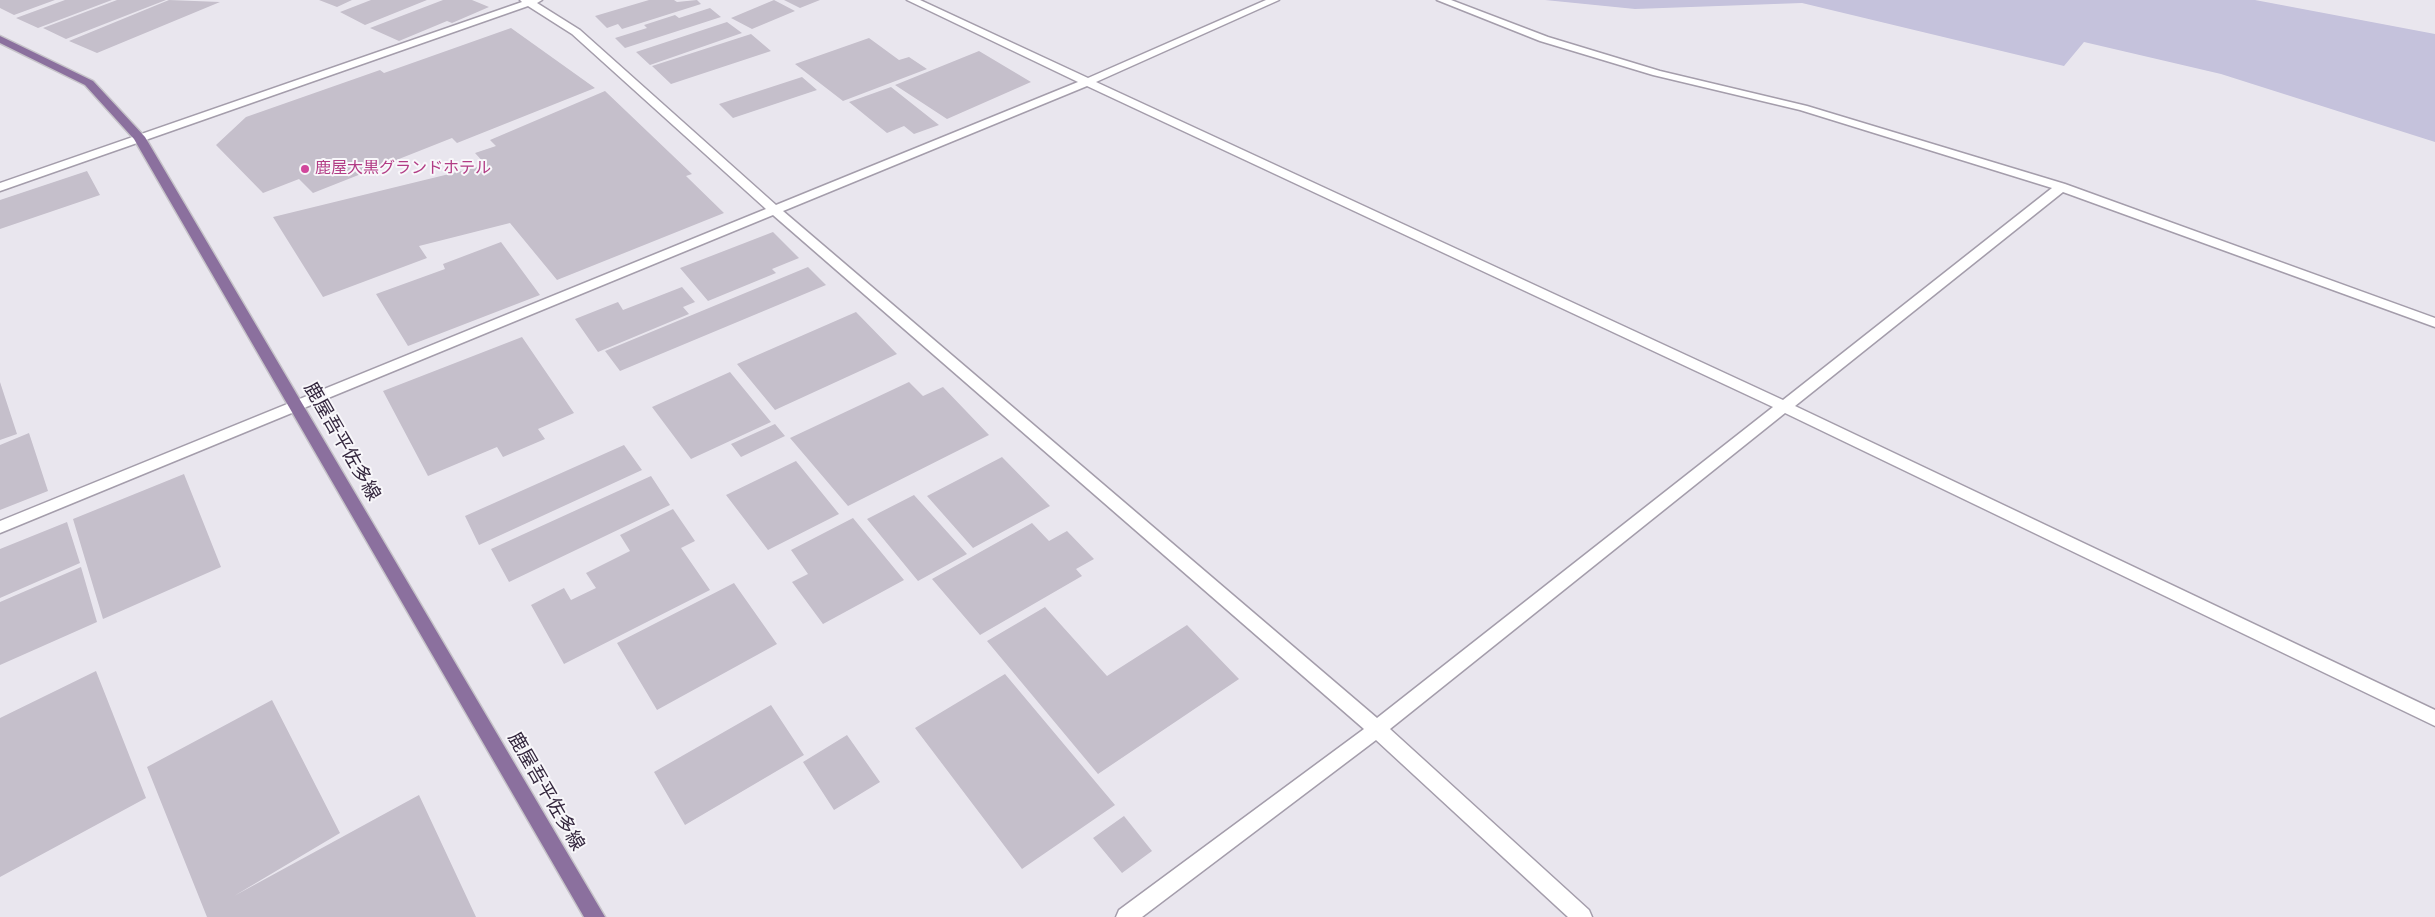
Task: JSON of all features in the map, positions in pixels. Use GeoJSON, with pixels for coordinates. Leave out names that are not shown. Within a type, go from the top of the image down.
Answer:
{"type":"FeatureCollection","features":[{"type":"Feature","properties":{"kind":"main road","name":"鹿屋吾平佐多線"},"geometry":{"type":"LineString","coordinates":[[0,40],[89,83],[139,137],[595,917]]}},
{"type":"Feature","properties":{"kind":"street"},"geometry":{"type":"LineString","coordinates":[[912,0],[1783,406],[2435,718]]}},
{"type":"Feature","properties":{"kind":"street"},"geometry":{"type":"LineString","coordinates":[[0,527],[1089,81],[1274,0]]}},
{"type":"Feature","properties":{"kind":"street"},"geometry":{"type":"LineString","coordinates":[[1442,0],[1544,39],[1657,73],[1803,108],[2061,187],[2435,323]]}},
{"type":"Feature","properties":{"kind":"street"},"geometry":{"type":"LineString","coordinates":[[0,187],[531,1],[576,32],[773,209],[1377,729],[1582,917]]}},
{"type":"Feature","properties":{"kind":"street"},"geometry":{"type":"LineString","coordinates":[[1126,917],[1377,729],[2061,187]]}},
{"type":"Feature","properties":{"kind":"shaded area"},"geometry":{"type":"Polygon","coordinates":[[[1545,0],[2255,0],[2435,34],[2435,142],[2221,74],[2084,42],[2064,66],[1802,3],[1635,9],[1545,0]]]}},
{"type":"Feature","properties":{"kind":"building"},"geometry":{"type":"Polygon","coordinates":[[[0,0],[55,0],[14,15],[0,8],[0,0]]]}},
{"type":"Feature","properties":{"kind":"building"},"geometry":{"type":"Polygon","coordinates":[[[65,0],[112,0],[38,28],[16,18],[65,0]]]}},
{"type":"Feature","properties":{"kind":"building"},"geometry":{"type":"Polygon","coordinates":[[[117,0],[166,0],[66,39],[43,28],[117,0]]]}},
{"type":"Feature","properties":{"kind":"building"},"geometry":{"type":"Polygon","coordinates":[[[169,0],[220,2],[97,53],[69,41],[169,0]]]}},
{"type":"Feature","properties":{"kind":"building"},"geometry":{"type":"Polygon","coordinates":[[[319,0],[352,0],[337,7],[319,0]]]}},
{"type":"Feature","properties":{"kind":"building"},"geometry":{"type":"Polygon","coordinates":[[[371,0],[427,0],[365,25],[340,12],[371,0]]]}},
{"type":"Feature","properties":{"kind":"building"},"geometry":{"type":"Polygon","coordinates":[[[443,0],[472,0],[489,7],[452,23],[447,21],[399,41],[370,28],[443,0]]]}},
{"type":"Feature","properties":{"kind":"building"},"geometry":{"type":"Polygon","coordinates":[[[649,0],[674,0],[677,2],[697,0],[701,4],[622,29],[618,24],[607,28],[595,16],[649,0]]]}},
{"type":"Feature","properties":{"kind":"building"},"geometry":{"type":"Polygon","coordinates":[[[774,0],[795,11],[752,29],[731,18],[774,0]]]}},
{"type":"Feature","properties":{"kind":"building"},"geometry":{"type":"Polygon","coordinates":[[[784,0],[820,0],[800,8],[784,0]]]}},
{"type":"Feature","properties":{"kind":"building"},"geometry":{"type":"Polygon","coordinates":[[[710,8],[721,17],[625,48],[615,38],[647,28],[644,25],[675,15],[679,18],[710,8]]]}},
{"type":"Feature","properties":{"kind":"building"},"geometry":{"type":"Polygon","coordinates":[[[727,22],[742,33],[650,65],[636,52],[727,22]]]}},
{"type":"Feature","properties":{"kind":"building"},"geometry":{"type":"Polygon","coordinates":[[[511,28],[595,88],[457,143],[452,138],[313,193],[299,179],[263,193],[216,145],[246,117],[380,70],[384,73],[511,28]]]}},
{"type":"Feature","properties":{"kind":"building"},"geometry":{"type":"Polygon","coordinates":[[[751,34],[771,51],[671,84],[652,66],[751,34]]]}},
{"type":"Feature","properties":{"kind":"building"},"geometry":{"type":"Polygon","coordinates":[[[869,38],[899,60],[909,57],[927,69],[843,101],[795,64],[869,38]]]}},
{"type":"Feature","properties":{"kind":"building"},"geometry":{"type":"Polygon","coordinates":[[[979,51],[1031,82],[947,119],[895,85],[979,51]]]}},
{"type":"Feature","properties":{"kind":"building"},"geometry":{"type":"Polygon","coordinates":[[[802,77],[817,90],[733,118],[719,104],[802,77]]]}},
{"type":"Feature","properties":{"kind":"building"},"geometry":{"type":"Polygon","coordinates":[[[891,87],[939,125],[914,134],[904,126],[887,133],[849,102],[891,87]]]}},
{"type":"Feature","properties":{"kind":"building"},"geometry":{"type":"Polygon","coordinates":[[[605,91],[692,174],[686,176],[724,213],[557,280],[510,223],[419,246],[427,258],[323,297],[273,217],[486,165],[475,153],[496,146],[490,140],[605,91]]]}},
{"type":"Feature","properties":{"kind":"building"},"geometry":{"type":"Polygon","coordinates":[[[87,171],[100,195],[0,229],[0,200],[87,171]]]}},
{"type":"Feature","properties":{"kind":"building"},"geometry":{"type":"Polygon","coordinates":[[[773,232],[799,258],[772,269],[776,273],[708,301],[680,268],[773,232]]]}},
{"type":"Feature","properties":{"kind":"building"},"geometry":{"type":"Polygon","coordinates":[[[501,242],[540,295],[408,346],[376,294],[445,269],[443,264],[501,242]]]}},
{"type":"Feature","properties":{"kind":"building"},"geometry":{"type":"Polygon","coordinates":[[[808,267],[826,285],[620,371],[605,351],[808,267]]]}},
{"type":"Feature","properties":{"kind":"building"},"geometry":{"type":"Polygon","coordinates":[[[682,287],[695,302],[683,307],[689,314],[598,352],[575,319],[618,302],[623,310],[682,287]]]}},
{"type":"Feature","properties":{"kind":"building"},"geometry":{"type":"Polygon","coordinates":[[[856,312],[897,354],[775,410],[737,364],[856,312]]]}},
{"type":"Feature","properties":{"kind":"building"},"geometry":{"type":"Polygon","coordinates":[[[522,337],[574,413],[538,429],[545,439],[503,457],[497,447],[428,476],[383,391],[522,337]]]}},
{"type":"Feature","properties":{"kind":"building"},"geometry":{"type":"Polygon","coordinates":[[[730,372],[771,422],[691,459],[652,407],[730,372]]]}},
{"type":"Feature","properties":{"kind":"building"},"geometry":{"type":"Polygon","coordinates":[[[0,382],[17,434],[0,440],[0,382]]]}},
{"type":"Feature","properties":{"kind":"building"},"geometry":{"type":"Polygon","coordinates":[[[909,382],[923,396],[943,387],[989,435],[848,506],[790,438],[909,382]]]}},
{"type":"Feature","properties":{"kind":"building"},"geometry":{"type":"Polygon","coordinates":[[[775,424],[785,436],[741,457],[731,444],[775,424]]]}},
{"type":"Feature","properties":{"kind":"building"},"geometry":{"type":"Polygon","coordinates":[[[29,433],[48,491],[0,510],[0,445],[29,433]]]}},
{"type":"Feature","properties":{"kind":"building"},"geometry":{"type":"Polygon","coordinates":[[[624,445],[642,470],[479,545],[465,516],[624,445]]]}},
{"type":"Feature","properties":{"kind":"building"},"geometry":{"type":"Polygon","coordinates":[[[1002,457],[1050,506],[973,548],[927,496],[1002,457]]]}},
{"type":"Feature","properties":{"kind":"building"},"geometry":{"type":"Polygon","coordinates":[[[796,461],[839,514],[768,550],[726,495],[796,461]]]}},
{"type":"Feature","properties":{"kind":"building"},"geometry":{"type":"Polygon","coordinates":[[[184,474],[221,567],[103,619],[73,519],[184,474]]]}},
{"type":"Feature","properties":{"kind":"building"},"geometry":{"type":"Polygon","coordinates":[[[651,476],[670,505],[509,582],[491,549],[651,476]]]}},
{"type":"Feature","properties":{"kind":"building"},"geometry":{"type":"Polygon","coordinates":[[[914,495],[967,554],[918,581],[867,519],[914,495]]]}},
{"type":"Feature","properties":{"kind":"building"},"geometry":{"type":"Polygon","coordinates":[[[673,509],[695,541],[681,548],[710,590],[564,664],[531,605],[564,588],[571,600],[596,588],[586,573],[630,551],[620,535],[673,509]]]}},
{"type":"Feature","properties":{"kind":"building"},"geometry":{"type":"Polygon","coordinates":[[[853,518],[904,580],[823,624],[792,582],[808,574],[791,550],[853,518]]]}},
{"type":"Feature","properties":{"kind":"building"},"geometry":{"type":"Polygon","coordinates":[[[67,522],[80,563],[0,598],[0,549],[67,522]]]}},
{"type":"Feature","properties":{"kind":"building"},"geometry":{"type":"Polygon","coordinates":[[[1032,523],[1049,541],[1067,531],[1094,559],[1076,569],[1082,576],[980,635],[932,579],[1032,523]]]}},
{"type":"Feature","properties":{"kind":"building"},"geometry":{"type":"Polygon","coordinates":[[[81,567],[97,622],[0,665],[0,602],[81,567]]]}},
{"type":"Feature","properties":{"kind":"building"},"geometry":{"type":"Polygon","coordinates":[[[734,583],[777,644],[657,710],[617,643],[734,583]]]}},
{"type":"Feature","properties":{"kind":"building"},"geometry":{"type":"Polygon","coordinates":[[[1045,607],[1107,676],[1187,625],[1239,679],[1098,774],[987,641],[1045,607]]]}},
{"type":"Feature","properties":{"kind":"building"},"geometry":{"type":"Polygon","coordinates":[[[96,671],[146,798],[0,877],[0,718],[96,671]]]}},
{"type":"Feature","properties":{"kind":"building"},"geometry":{"type":"Polygon","coordinates":[[[1005,674],[1115,805],[1022,869],[915,728],[1005,674]]]}},
{"type":"Feature","properties":{"kind":"building"},"geometry":{"type":"Polygon","coordinates":[[[272,700],[340,833],[234,896],[419,795],[476,917],[207,917],[147,767],[272,700]]]}},
{"type":"Feature","properties":{"kind":"building"},"geometry":{"type":"Polygon","coordinates":[[[771,705],[804,755],[685,825],[654,772],[771,705]]]}},
{"type":"Feature","properties":{"kind":"building"},"geometry":{"type":"Polygon","coordinates":[[[847,735],[880,782],[834,810],[803,762],[847,735]]]}},
{"type":"Feature","properties":{"kind":"building"},"geometry":{"type":"Polygon","coordinates":[[[1124,816],[1152,851],[1122,873],[1093,838],[1124,816]]]}},
{"type":"Feature","properties":{"kind":"place","name":"鹿屋大黒グランドホテル"},"geometry":{"type":"Point","coordinates":[305,169]}}]}
